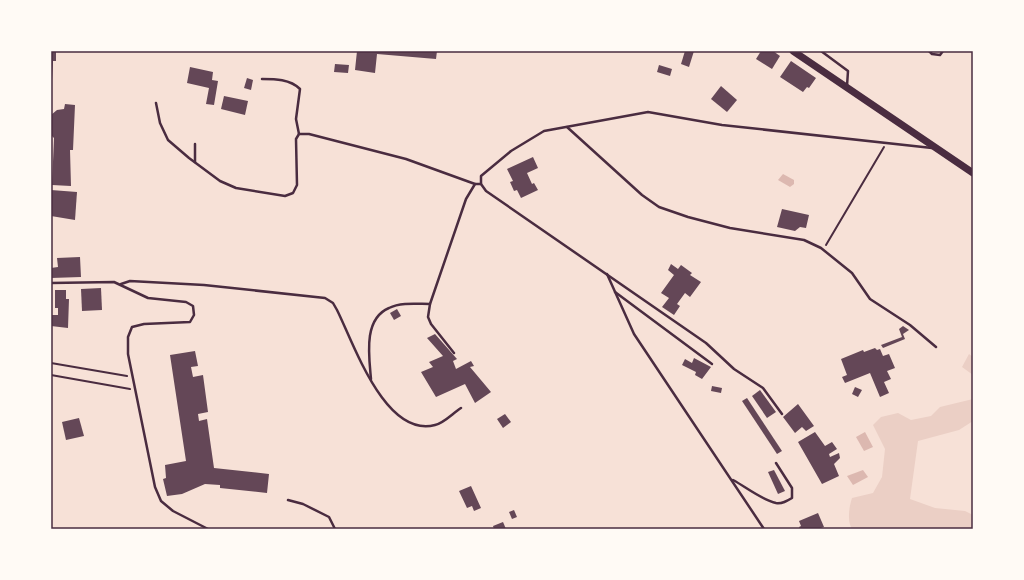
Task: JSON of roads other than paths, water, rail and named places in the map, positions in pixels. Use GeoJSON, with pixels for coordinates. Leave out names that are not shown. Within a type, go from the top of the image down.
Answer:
{"type":"FeatureCollection","features":[{"type":"Feature","properties":{"kind":"street"},"geometry":{"type":"LineString","coordinates":[[793,51],[847,86],[973,173]]}},
{"type":"Feature","properties":{"kind":"lane"},"geometry":{"type":"LineString","coordinates":[[821,51],[848,71],[847,86]]}},
{"type":"Feature","properties":{"kind":"lane"},"geometry":{"type":"LineString","coordinates":[[929,51],[932,54],[940,55],[943,51]]}},
{"type":"Feature","properties":{"kind":"lane"},"geometry":{"type":"LineString","coordinates":[[156,103],[160,123],[168,140],[220,181],[236,188],[285,196],[293,193],[297,185],[296,139],[299,134],[296,118],[300,89],[294,83],[273,78],[262,79]]}},
{"type":"Feature","properties":{"kind":"lane"},"geometry":{"type":"LineString","coordinates":[[782,414],[763,388],[734,369],[706,343],[486,191],[481,184],[481,176],[511,151],[544,131],[648,112],[722,125],[936,148]]}},
{"type":"Feature","properties":{"kind":"lane"},"geometry":{"type":"LineString","coordinates":[[566,127],[642,195],[659,207],[688,217],[730,228],[804,240],[824,250],[852,273],[870,299],[910,325],[936,347]]}},
{"type":"Feature","properties":{"kind":"lane"},"geometry":{"type":"LineString","coordinates":[[299,134],[309,134],[406,159],[475,184],[481,184]]}},
{"type":"Feature","properties":{"kind":"lane"},"geometry":{"type":"LineString","coordinates":[[195,144],[195,162]]}},
{"type":"Feature","properties":{"kind":"lane"},"geometry":{"type":"LineString","coordinates":[[454,353],[431,324],[428,317],[430,304],[466,199],[475,184]]}},
{"type":"Feature","properties":{"kind":"lane"},"geometry":{"type":"LineString","coordinates":[[606,274],[634,334],[764,529]]}},
{"type":"Feature","properties":{"kind":"lane"},"geometry":{"type":"LineString","coordinates":[[121,284],[130,281],[204,285],[325,298],[333,303],[371,381],[392,411],[404,420],[418,426],[436,425],[461,408]]}},
{"type":"Feature","properties":{"kind":"lane"},"geometry":{"type":"LineString","coordinates":[[51,284],[114,282],[148,298],[186,302],[193,306],[194,315],[190,322],[144,324],[132,327],[128,337],[128,354],[155,487],[161,501],[173,511],[208,529]]}},
{"type":"Feature","properties":{"kind":"lane"},"geometry":{"type":"LineString","coordinates":[[614,292],[712,364]]}},
{"type":"Feature","properties":{"kind":"lane"},"geometry":{"type":"LineString","coordinates":[[371,381],[369,334],[376,319],[388,308],[402,304],[430,304]]}},
{"type":"Feature","properties":{"kind":"lane"},"geometry":{"type":"LineString","coordinates":[[732,480],[769,500],[777,503],[784,502],[792,498],[792,488],[776,463]]}},
{"type":"Feature","properties":{"kind":"lane"},"geometry":{"type":"LineString","coordinates":[[288,500],[303,504],[329,517],[335,529]]}}]}
